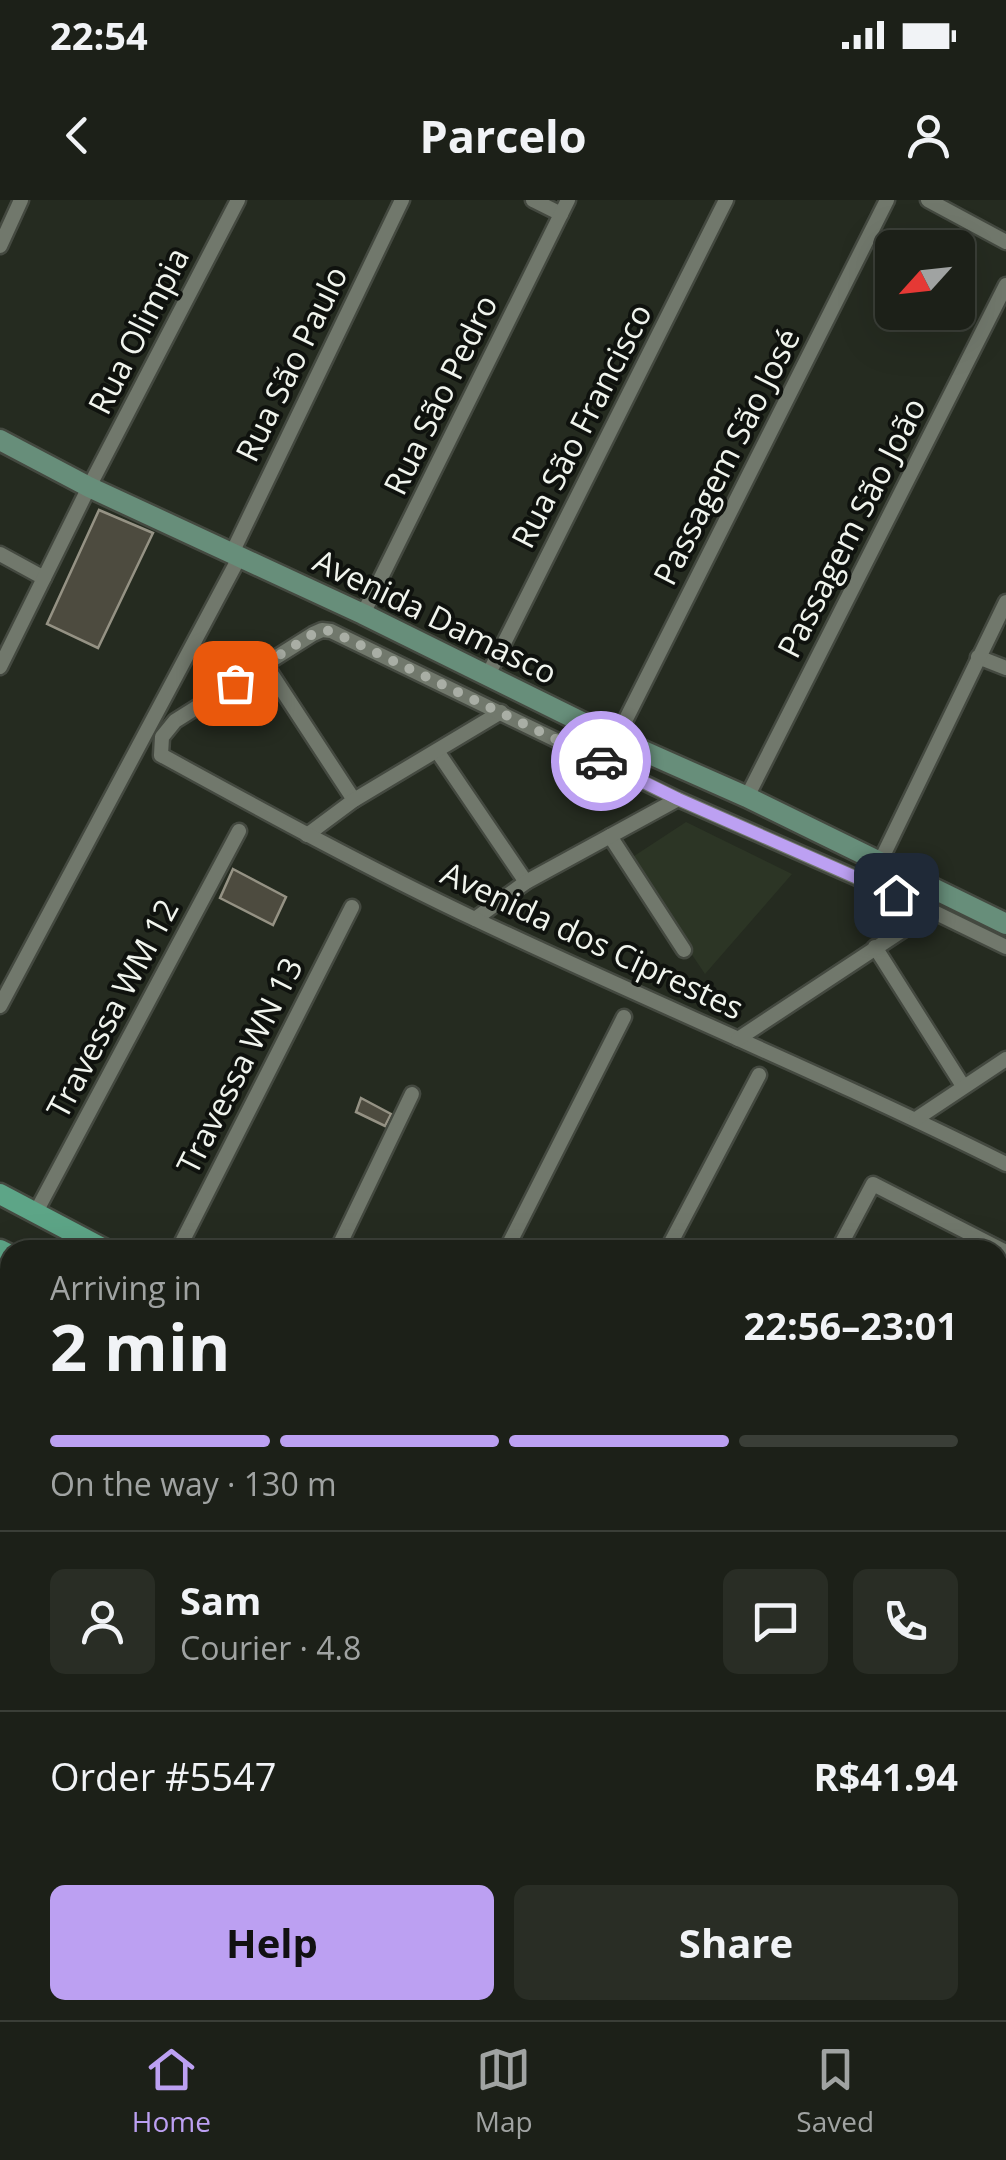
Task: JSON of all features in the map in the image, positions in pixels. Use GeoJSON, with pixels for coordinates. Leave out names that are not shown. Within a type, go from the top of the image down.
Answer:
{"type":"FeatureCollection","features":[{"type":"Feature","properties":{"kind":"main road"},"geometry":{"type":"LineString","coordinates":[[0,1194],[88,1240]]}},
{"type":"Feature","properties":{"kind":"street"},"geometry":{"type":"LineString","coordinates":[[0,246],[22,200]]}},
{"type":"Feature","properties":{"kind":"street","name":"Rua Olimpia"},"geometry":{"type":"LineString","coordinates":[[0,666],[238,200]]}},
{"type":"Feature","properties":{"kind":"street","name":"Rua São Paulo"},"geometry":{"type":"LineString","coordinates":[[0,1006],[236,554],[402,200]]}},
{"type":"Feature","properties":{"kind":"street"},"geometry":{"type":"LineString","coordinates":[[533,200],[564,207]]}},
{"type":"Feature","properties":{"kind":"street","name":"Rua São Francisco"},"geometry":{"type":"LineString","coordinates":[[487,677],[726,200]]}},
{"type":"Feature","properties":{"kind":"street","name":"Passagem São José"},"geometry":{"type":"LineString","coordinates":[[616,739],[887,200]]}},
{"type":"Feature","properties":{"kind":"street"},"geometry":{"type":"LineString","coordinates":[[928,200],[1006,242]]}},
{"type":"Feature","properties":{"kind":"street","name":"Rua São Pedro"},"geometry":{"type":"LineString","coordinates":[[364,614],[564,207]]}},
{"type":"Feature","properties":{"kind":"street","name":"Passagem São João"},"geometry":{"type":"LineString","coordinates":[[746,797],[1006,285]]}},
{"type":"Feature","properties":{"kind":"street","name":"Avenida Damasco"},"geometry":{"type":"LineString","coordinates":[[0,440],[1006,924]]}},
{"type":"Feature","properties":{"kind":"street"},"geometry":{"type":"LineString","coordinates":[[0,554],[44,578]]}},
{"type":"Feature","properties":{"kind":"street"},"geometry":{"type":"LineString","coordinates":[[880,862],[1006,602]]}},
{"type":"Feature","properties":{"kind":"street","name":"Avenida Damasco"},"geometry":{"type":"LineString","coordinates":[[265,664],[313,634],[331,631],[678,799],[1006,947]]}},
{"type":"Feature","properties":{"kind":"street"},"geometry":{"type":"LineString","coordinates":[[978,657],[1006,668]]}},
{"type":"Feature","properties":{"kind":"street"},"geometry":{"type":"LineString","coordinates":[[265,664],[354,800]]}},
{"type":"Feature","properties":{"kind":"street","name":"Avenida dos Ciprestes"},"geometry":{"type":"LineString","coordinates":[[265,664],[176,721],[162,737],[161,755],[475,919],[1006,1164]]}},
{"type":"Feature","properties":{"kind":"street"},"geometry":{"type":"LineString","coordinates":[[308,835],[354,800],[501,712]]}},
{"type":"Feature","properties":{"kind":"street"},"geometry":{"type":"LineString","coordinates":[[437,751],[526,882]]}},
{"type":"Feature","properties":{"kind":"street"},"geometry":{"type":"LineString","coordinates":[[475,919],[526,882],[678,799]]}},
{"type":"Feature","properties":{"kind":"street","name":"Travessa WM 12"},"geometry":{"type":"LineString","coordinates":[[36,1212],[238,832]]}},
{"type":"Feature","properties":{"kind":"street"},"geometry":{"type":"LineString","coordinates":[[610,836],[684,950]]}},
{"type":"Feature","properties":{"kind":"street","name":"Travessa WN 13"},"geometry":{"type":"LineString","coordinates":[[183,1240],[352,908]]}},
{"type":"Feature","properties":{"kind":"street"},"geometry":{"type":"LineString","coordinates":[[738,1039],[932,911]]}},
{"type":"Feature","properties":{"kind":"street"},"geometry":{"type":"LineString","coordinates":[[874,947],[963,1086]]}},
{"type":"Feature","properties":{"kind":"street"},"geometry":{"type":"LineString","coordinates":[[511,1240],[624,1018]]}},
{"type":"Feature","properties":{"kind":"street"},"geometry":{"type":"LineString","coordinates":[[916,1120],[1006,1059]]}},
{"type":"Feature","properties":{"kind":"street"},"geometry":{"type":"LineString","coordinates":[[672,1240],[759,1074]]}},
{"type":"Feature","properties":{"kind":"street"},"geometry":{"type":"LineString","coordinates":[[342,1240],[412,1094]]}},
{"type":"Feature","properties":{"kind":"street"},"geometry":{"type":"LineString","coordinates":[[843,1240],[873,1184],[983,1240]]}},
{"type":"Feature","properties":{"kind":"shaded area"},"geometry":{"type":"Polygon","coordinates":[[[686,822],[792,874],[705,974],[628,860],[686,822]]]}},
{"type":"Feature","properties":{"kind":"building"},"geometry":{"type":"Polygon","coordinates":[[[99,510],[153,533],[98,648],[47,624],[99,510]]]}},
{"type":"Feature","properties":{"kind":"building"},"geometry":{"type":"Polygon","coordinates":[[[233,869],[286,897],[273,925],[220,898],[233,869]]]}},
{"type":"Feature","properties":{"kind":"building"},"geometry":{"type":"Polygon","coordinates":[[[361,1098],[391,1114],[385,1126],[356,1112],[361,1098]]]}},
{"type":"Feature","properties":{"kind":"way so far"},"geometry":{"type":"LineString","coordinates":[[235,683],[313,634],[331,631],[601,761]]}},
{"type":"Feature","properties":{"kind":"route"},"geometry":{"type":"LineString","coordinates":[[601,761],[896,895]]}}]}
